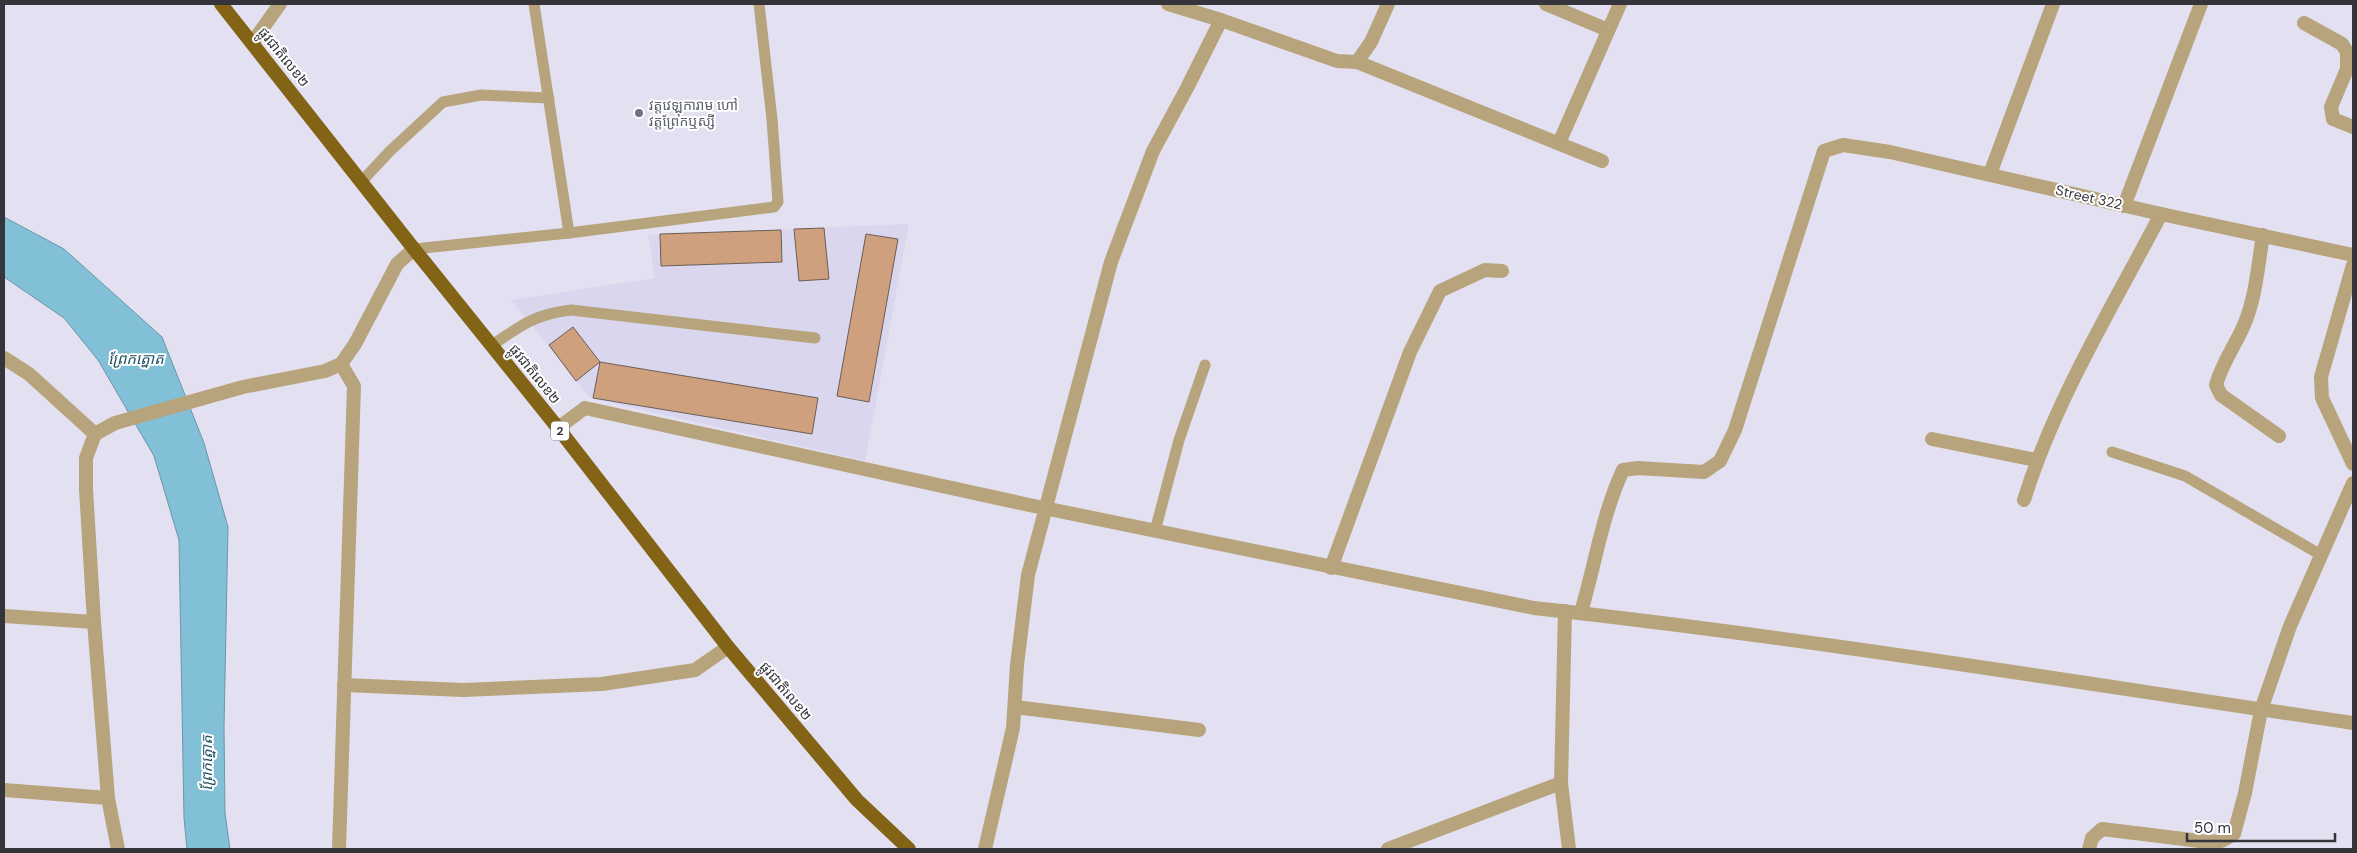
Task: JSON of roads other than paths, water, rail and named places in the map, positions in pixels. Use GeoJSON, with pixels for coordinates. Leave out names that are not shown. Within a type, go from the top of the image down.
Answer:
{"type":"FeatureCollection","features":[{"type":"Feature","properties":{"kind":"highway","name":"ផ្លូវជាតិលេខ២"},"geometry":{"type":"LineString","coordinates":[[221,4],[558,428],[728,647],[857,800],[909,849]]}},
{"type":"Feature","properties":{"kind":"street"},"geometry":{"type":"LineString","coordinates":[[252,43],[280,4]]}},
{"type":"Feature","properties":{"kind":"street"},"geometry":{"type":"LineString","coordinates":[[1168,4],[1221,20],[1337,62],[1357,62],[1602,161]]}},
{"type":"Feature","properties":{"kind":"street"},"geometry":{"type":"LineString","coordinates":[[1357,62],[1371,42],[1388,4]]}},
{"type":"Feature","properties":{"kind":"street"},"geometry":{"type":"LineString","coordinates":[[1546,4],[1608,30]]}},
{"type":"Feature","properties":{"kind":"street"},"geometry":{"type":"LineString","coordinates":[[1559,143],[1620,4]]}},
{"type":"Feature","properties":{"kind":"street"},"geometry":{"type":"LineString","coordinates":[[1990,174],[2053,4]]}},
{"type":"Feature","properties":{"kind":"street"},"geometry":{"type":"LineString","coordinates":[[2124,206],[2201,4]]}},
{"type":"Feature","properties":{"kind":"street"},"geometry":{"type":"LineString","coordinates":[[985,849],[1014,728],[1028,575],[1111,262],[1153,152],[1221,20]]}},
{"type":"Feature","properties":{"kind":"street"},"geometry":{"type":"LineString","coordinates":[[2304,23],[2342,44],[2347,52],[2347,69],[2332,107],[2334,119],[2353,127]]}},
{"type":"Feature","properties":{"kind":"street","name":"Street 322"},"geometry":{"type":"LineString","coordinates":[[1581,612],[1615,486],[1623,470],[1638,468],[1704,472],[1720,461],[1736,430],[1824,152],[1843,145],[1890,152],[2124,206],[2353,255]]}},
{"type":"Feature","properties":{"kind":"street"},"geometry":{"type":"LineString","coordinates":[[2024,500],[2036,460],[2070,388],[2161,214]]}},
{"type":"Feature","properties":{"kind":"street"},"geometry":{"type":"LineString","coordinates":[[2263,235],[2252,301],[2244,325],[2219,373],[2216,385],[2222,395],[2279,436]]}},
{"type":"Feature","properties":{"kind":"street"},"geometry":{"type":"LineString","coordinates":[[118,849],[108,798],[94,622],[86,458],[95,434],[115,422],[217,395],[325,371],[341,364],[355,344],[397,264],[414,249]]}},
{"type":"Feature","properties":{"kind":"street"},"geometry":{"type":"LineString","coordinates":[[2353,265],[2321,377],[2322,398],[2353,464]]}},
{"type":"Feature","properties":{"kind":"street"},"geometry":{"type":"LineString","coordinates":[[1331,568],[1410,352],[1440,291],[1485,270],[1502,271]]}},
{"type":"Feature","properties":{"kind":"street"},"geometry":{"type":"LineString","coordinates":[[4,358],[29,374],[95,434]]}},
{"type":"Feature","properties":{"kind":"street"},"geometry":{"type":"LineString","coordinates":[[339,849],[354,386],[341,364]]}},
{"type":"Feature","properties":{"kind":"street"},"geometry":{"type":"LineString","coordinates":[[558,428],[585,408],[1045,508],[1464,595],[1564,612],[1581,612],[1838,646],[2353,723]]}},
{"type":"Feature","properties":{"kind":"street"},"geometry":{"type":"LineString","coordinates":[[1932,440],[2036,460]]}},
{"type":"Feature","properties":{"kind":"street"},"geometry":{"type":"LineString","coordinates":[[2089,849],[2092,838],[2102,829],[2208,842],[2221,841],[2234,834],[2245,793],[2261,710],[2290,626],[2353,483]]}},
{"type":"Feature","properties":{"kind":"street"},"geometry":{"type":"LineString","coordinates":[[1564,612],[1561,783],[1569,849]]}},
{"type":"Feature","properties":{"kind":"street"},"geometry":{"type":"LineString","coordinates":[[4,616],[94,622]]}},
{"type":"Feature","properties":{"kind":"street"},"geometry":{"type":"LineString","coordinates":[[344,685],[463,690],[602,684],[695,670],[728,647]]}},
{"type":"Feature","properties":{"kind":"street"},"geometry":{"type":"LineString","coordinates":[[1015,707],[1199,730]]}},
{"type":"Feature","properties":{"kind":"street"},"geometry":{"type":"LineString","coordinates":[[1388,849],[1561,783]]}},
{"type":"Feature","properties":{"kind":"street"},"geometry":{"type":"LineString","coordinates":[[4,790],[108,798]]}},
{"type":"Feature","properties":{"kind":"lane"},"geometry":{"type":"LineString","coordinates":[[534,4],[569,233]]}},
{"type":"Feature","properties":{"kind":"lane"},"geometry":{"type":"LineString","coordinates":[[414,249],[569,233],[774,207],[778,202],[772,119],[759,4]]}},
{"type":"Feature","properties":{"kind":"lane"},"geometry":{"type":"LineString","coordinates":[[362,181],[390,151],[443,102],[481,95],[549,98]]}},
{"type":"Feature","properties":{"kind":"lane"},"geometry":{"type":"LineString","coordinates":[[491,346],[526,322],[546,314],[571,310],[815,338]]}},
{"type":"Feature","properties":{"kind":"lane"},"geometry":{"type":"LineString","coordinates":[[1156,531],[1179,440],[1205,365]]}},
{"type":"Feature","properties":{"kind":"lane"},"geometry":{"type":"LineString","coordinates":[[2112,452],[2185,476],[2321,555]]}},
{"type":"Feature","properties":{"kind":"water","name":"ព្រែកត្នោត"},"geometry":{"type":"Polygon","coordinates":[[[4,217],[64,249],[162,337],[204,443],[228,527],[224,727],[225,813],[230,849],[187,849],[184,818],[179,540],[154,456],[98,360],[64,318],[4,277],[4,217]]]}},
{"type":"Feature","properties":{"kind":"place","name":"វត្តវេឡុការាម ហៅ វត្តព្រែកឬស្សី"},"geometry":{"type":"Point","coordinates":[639,113]}}]}
